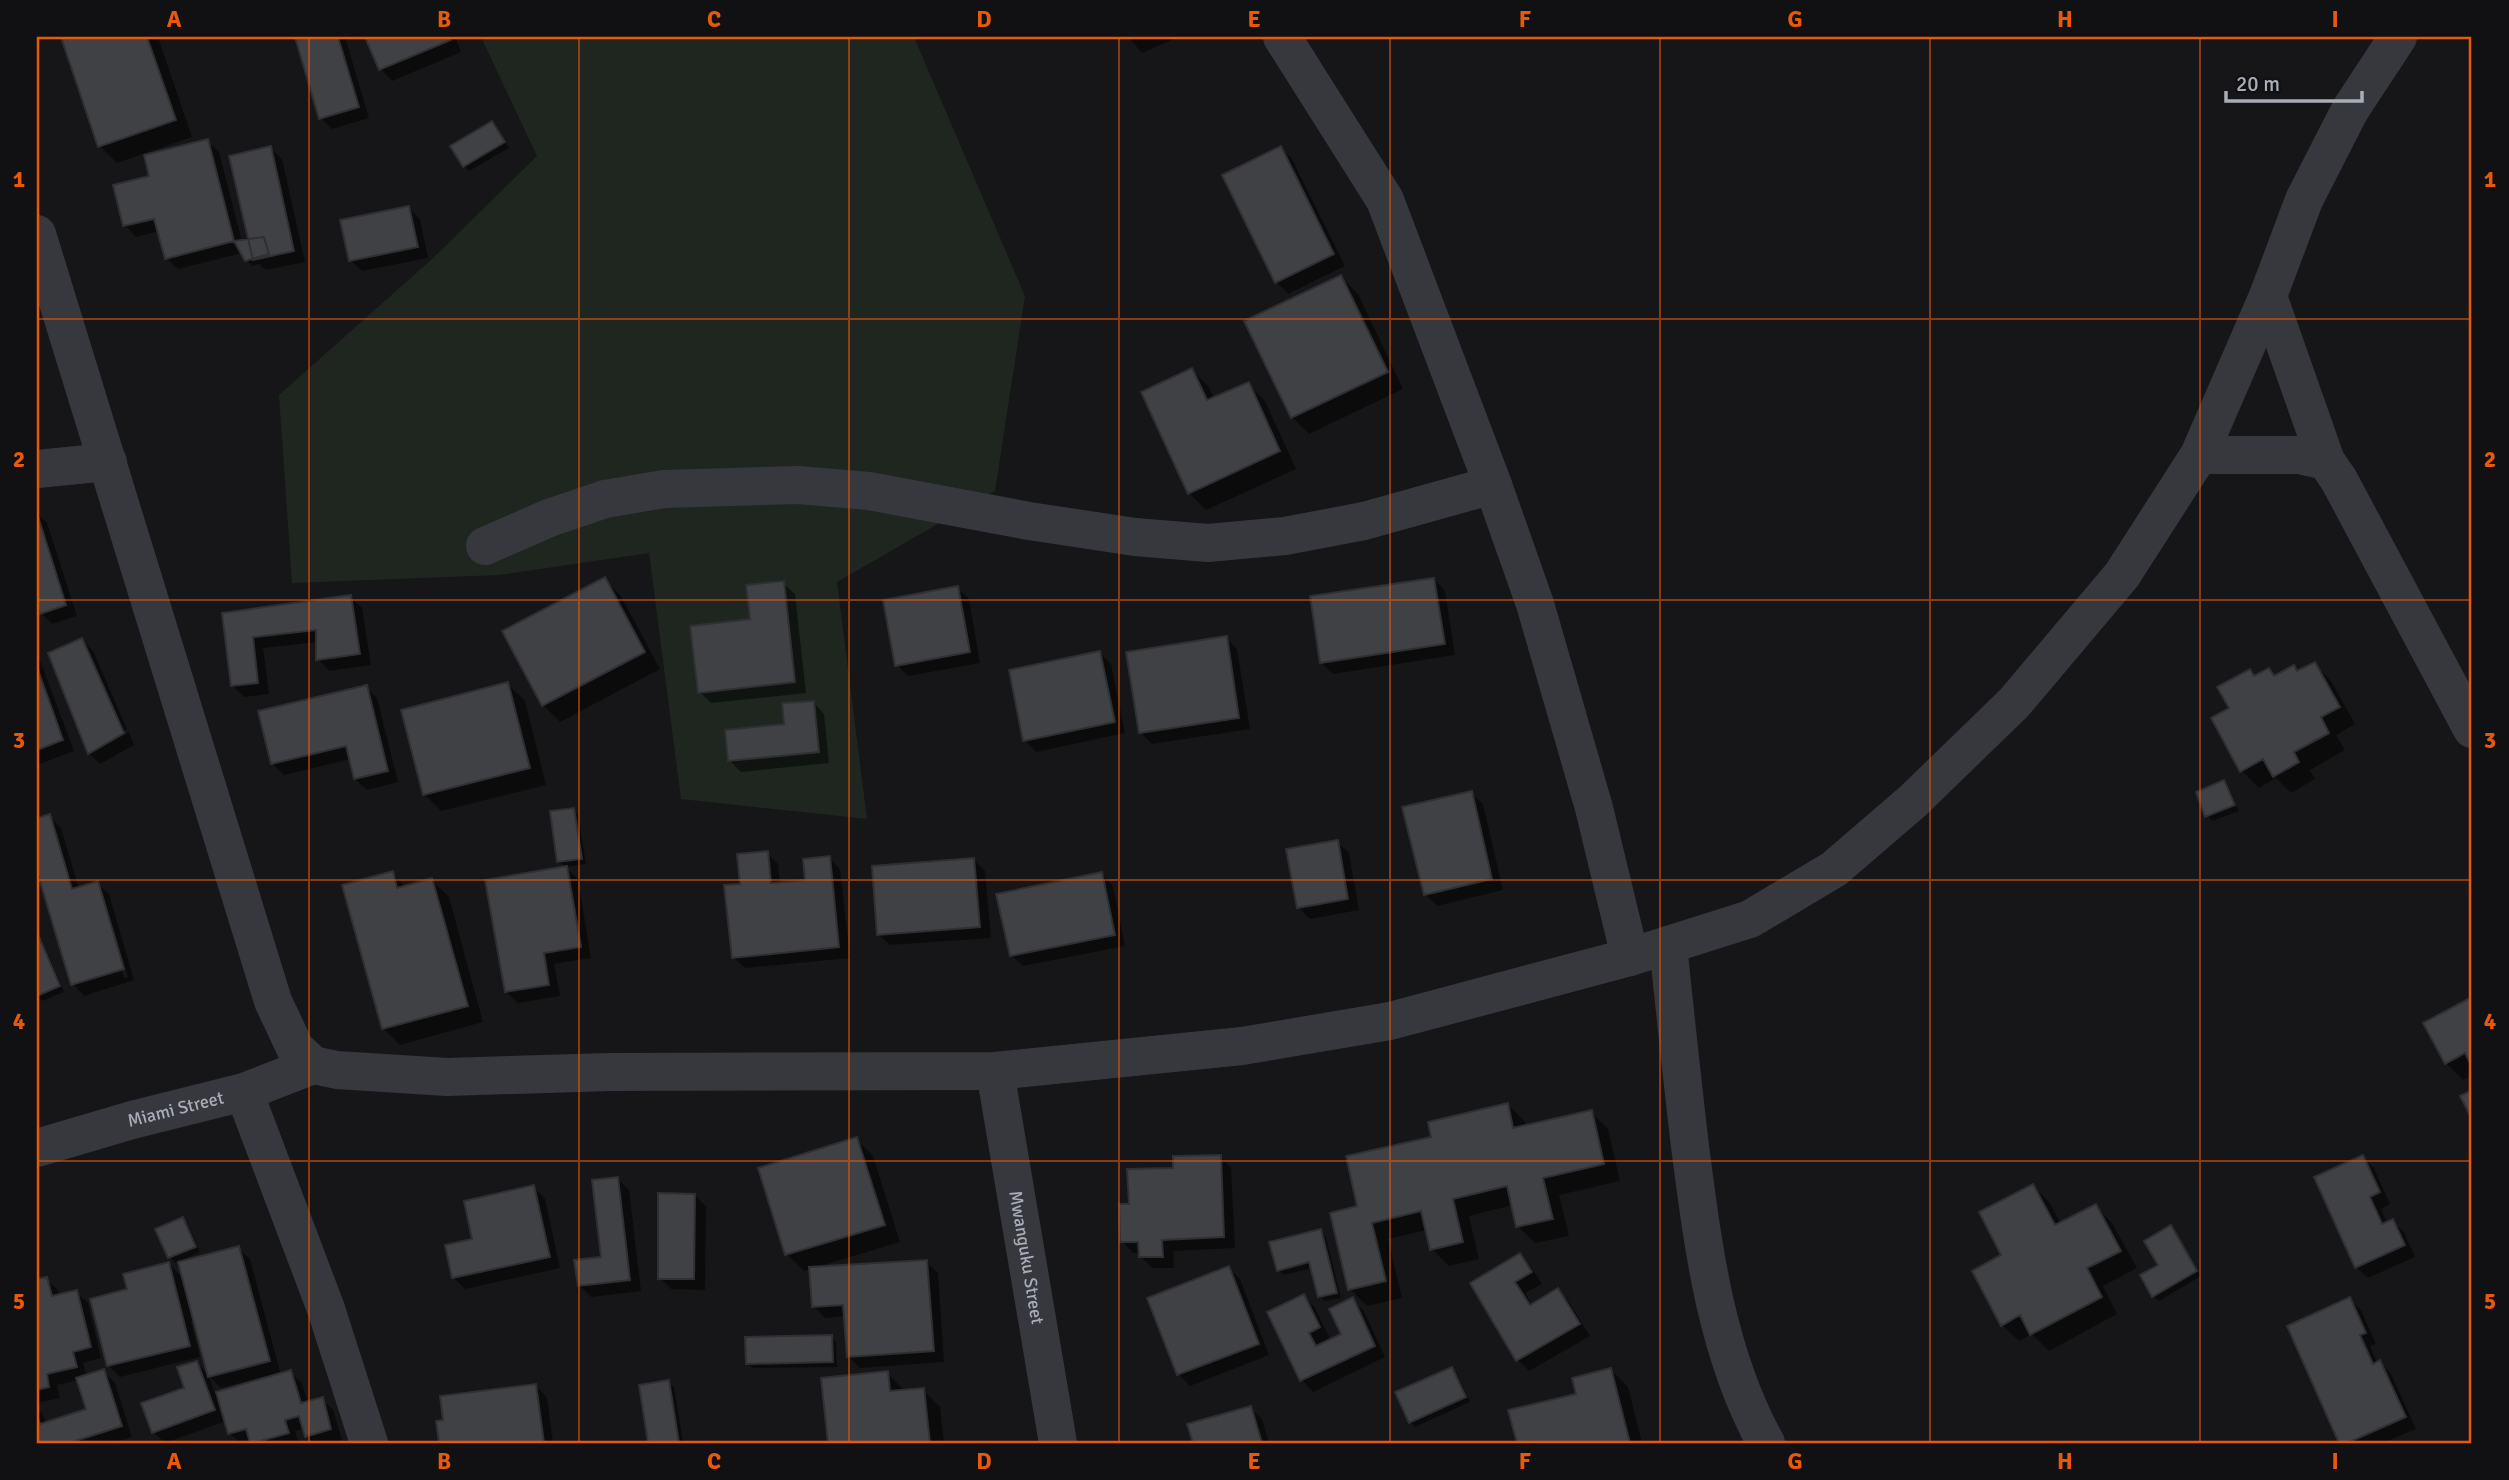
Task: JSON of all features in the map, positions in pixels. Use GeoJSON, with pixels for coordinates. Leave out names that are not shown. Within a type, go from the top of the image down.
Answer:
{"type":"FeatureCollection","features":[{"type":"Feature","properties":{"kind":"street"},"geometry":{"type":"LineString","coordinates":[[1282,37],[1385,200],[1493,485],[1535,604],[1594,808],[1630,957]]}},
{"type":"Feature","properties":{"kind":"street"},"geometry":{"type":"LineString","coordinates":[[37,234],[273,1001],[295,1048],[313,1065],[337,1070],[447,1077],[622,1072],[995,1071],[1242,1046],[1390,1021],[1630,957],[1750,919],[1834,869],[1913,801],[2014,703],[2122,575],[2199,455],[2268,296],[2304,200],[2350,110],[2393,40]]}},
{"type":"Feature","properties":{"kind":"street"},"geometry":{"type":"LineString","coordinates":[[2268,296],[2326,461],[2339,480],[2472,730]]}},
{"type":"Feature","properties":{"kind":"street"},"geometry":{"type":"LineString","coordinates":[[2199,455],[2299,455],[2326,461]]}},
{"type":"Feature","properties":{"kind":"street"},"geometry":{"type":"LineString","coordinates":[[37,469],[108,462]]}},
{"type":"Feature","properties":{"kind":"street"},"geometry":{"type":"LineString","coordinates":[[485,546],[549,518],[605,499],[664,489],[798,485],[869,491],[1135,537],[1208,542],[1284,536],[1364,521],[1493,485]]}},
{"type":"Feature","properties":{"kind":"street"},"geometry":{"type":"LineString","coordinates":[[1668,945],[1696,1190],[1717,1318],[1754,1422],[1766,1443]]}},
{"type":"Feature","properties":{"kind":"street","name":"Miami Street"},"geometry":{"type":"LineString","coordinates":[[37,1148],[132,1120],[244,1092],[313,1065]]}},
{"type":"Feature","properties":{"kind":"street","name":"Mwanguku Street"},"geometry":{"type":"LineString","coordinates":[[995,1071],[1058,1443]]}},
{"type":"Feature","properties":{"kind":"street"},"geometry":{"type":"LineString","coordinates":[[244,1092],[326,1309],[369,1443]]}},
{"type":"Feature","properties":{"kind":"shaded area"},"geometry":{"type":"Polygon","coordinates":[[[481,37],[914,37],[1025,296],[995,491],[837,582],[867,819],[681,799],[649,553],[499,575],[292,583],[279,395],[432,259],[537,156],[481,37]]]}},
{"type":"Feature","properties":{"kind":"building"},"geometry":{"type":"Polygon","coordinates":[[[61,37],[147,37],[176,120],[98,147],[61,37]]]}},
{"type":"Feature","properties":{"kind":"building"},"geometry":{"type":"Polygon","coordinates":[[[295,37],[338,37],[359,107],[319,119],[295,37]]]}},
{"type":"Feature","properties":{"kind":"building"},"geometry":{"type":"Polygon","coordinates":[[[365,37],[450,37],[451,40],[379,70],[365,37]]]}},
{"type":"Feature","properties":{"kind":"building"},"geometry":{"type":"Polygon","coordinates":[[[492,121],[505,142],[463,167],[450,146],[492,121]]]}},
{"type":"Feature","properties":{"kind":"building"},"geometry":{"type":"Polygon","coordinates":[[[208,139],[234,241],[165,259],[154,219],[123,226],[113,185],[149,176],[144,155],[208,139]]]}},
{"type":"Feature","properties":{"kind":"building"},"geometry":{"type":"Polygon","coordinates":[[[271,146],[294,251],[253,260],[229,156],[271,146]]]}},
{"type":"Feature","properties":{"kind":"building"},"geometry":{"type":"Polygon","coordinates":[[[1281,146],[1334,254],[1275,283],[1222,175],[1281,146]]]}},
{"type":"Feature","properties":{"kind":"building"},"geometry":{"type":"Polygon","coordinates":[[[409,206],[418,247],[349,261],[340,220],[409,206]]]}},
{"type":"Feature","properties":{"kind":"building"},"geometry":{"type":"Polygon","coordinates":[[[264,237],[269,254],[245,261],[234,241],[264,237]]]}},
{"type":"Feature","properties":{"kind":"building"},"geometry":{"type":"Polygon","coordinates":[[[1341,275],[1388,372],[1291,418],[1244,321],[1341,275]]]}},
{"type":"Feature","properties":{"kind":"building"},"geometry":{"type":"Polygon","coordinates":[[[1192,368],[1207,400],[1249,382],[1280,451],[1188,494],[1141,392],[1192,368]]]}},
{"type":"Feature","properties":{"kind":"building"},"geometry":{"type":"Polygon","coordinates":[[[37,513],[66,605],[40,614],[37,605],[37,513]]]}},
{"type":"Feature","properties":{"kind":"building"},"geometry":{"type":"Polygon","coordinates":[[[605,577],[645,652],[542,706],[502,631],[605,577]]]}},
{"type":"Feature","properties":{"kind":"building"},"geometry":{"type":"Polygon","coordinates":[[[1434,578],[1445,644],[1320,663],[1310,596],[1434,578]]]}},
{"type":"Feature","properties":{"kind":"building"},"geometry":{"type":"Polygon","coordinates":[[[784,581],[795,682],[698,693],[690,626],[750,619],[746,585],[784,581]]]}},
{"type":"Feature","properties":{"kind":"building"},"geometry":{"type":"Polygon","coordinates":[[[958,586],[970,652],[895,666],[883,600],[958,586]]]}},
{"type":"Feature","properties":{"kind":"building"},"geometry":{"type":"Polygon","coordinates":[[[351,595],[360,654],[316,660],[316,630],[253,637],[258,683],[231,686],[222,613],[351,595]]]}},
{"type":"Feature","properties":{"kind":"building"},"geometry":{"type":"Polygon","coordinates":[[[1227,636],[1239,718],[1139,733],[1126,652],[1227,636]]]}},
{"type":"Feature","properties":{"kind":"building"},"geometry":{"type":"Polygon","coordinates":[[[82,638],[124,733],[88,754],[48,653],[82,638]]]}},
{"type":"Feature","properties":{"kind":"building"},"geometry":{"type":"Polygon","coordinates":[[[1100,651],[1115,722],[1023,741],[1009,670],[1100,651]]]}},
{"type":"Feature","properties":{"kind":"building"},"geometry":{"type":"Polygon","coordinates":[[[2315,662],[2340,707],[2321,717],[2329,733],[2294,752],[2299,762],[2273,777],[2263,759],[2240,772],[2211,718],[2229,708],[2217,687],[2250,669],[2254,676],[2269,668],[2274,676],[2294,665],[2297,671],[2315,662]]]}},
{"type":"Feature","properties":{"kind":"building"},"geometry":{"type":"Polygon","coordinates":[[[37,667],[63,740],[37,750],[37,667]]]}},
{"type":"Feature","properties":{"kind":"building"},"geometry":{"type":"Polygon","coordinates":[[[508,682],[530,768],[423,795],[401,710],[508,682]]]}},
{"type":"Feature","properties":{"kind":"building"},"geometry":{"type":"Polygon","coordinates":[[[367,685],[388,771],[354,779],[346,746],[271,764],[258,711],[367,685]]]}},
{"type":"Feature","properties":{"kind":"building"},"geometry":{"type":"Polygon","coordinates":[[[814,701],[819,752],[728,761],[725,730],[784,724],[782,703],[814,701]]]}},
{"type":"Feature","properties":{"kind":"building"},"geometry":{"type":"Polygon","coordinates":[[[2224,780],[2235,805],[2205,817],[2196,792],[2224,780]]]}},
{"type":"Feature","properties":{"kind":"building"},"geometry":{"type":"Polygon","coordinates":[[[1472,791],[1492,879],[1424,895],[1402,807],[1472,791]]]}},
{"type":"Feature","properties":{"kind":"building"},"geometry":{"type":"Polygon","coordinates":[[[574,808],[582,859],[557,862],[550,811],[574,808]]]}},
{"type":"Feature","properties":{"kind":"building"},"geometry":{"type":"Polygon","coordinates":[[[50,814],[72,889],[98,881],[124,969],[71,985],[37,871],[37,818],[50,814]]]}},
{"type":"Feature","properties":{"kind":"building"},"geometry":{"type":"Polygon","coordinates":[[[1338,840],[1348,899],[1297,908],[1286,849],[1338,840]]]}},
{"type":"Feature","properties":{"kind":"building"},"geometry":{"type":"Polygon","coordinates":[[[768,851],[771,883],[805,880],[803,859],[830,856],[839,947],[732,958],[724,885],[740,884],[737,854],[768,851]]]}},
{"type":"Feature","properties":{"kind":"building"},"geometry":{"type":"Polygon","coordinates":[[[974,858],[980,927],[877,935],[872,866],[974,858]]]}},
{"type":"Feature","properties":{"kind":"building"},"geometry":{"type":"Polygon","coordinates":[[[567,866],[581,947],[544,953],[549,985],[505,992],[485,880],[567,866]]]}},
{"type":"Feature","properties":{"kind":"building"},"geometry":{"type":"Polygon","coordinates":[[[393,871],[397,888],[432,878],[468,1006],[382,1029],[342,885],[393,871]]]}},
{"type":"Feature","properties":{"kind":"building"},"geometry":{"type":"Polygon","coordinates":[[[1102,872],[1115,935],[1010,956],[996,894],[1102,872]]]}},
{"type":"Feature","properties":{"kind":"building"},"geometry":{"type":"Polygon","coordinates":[[[37,932],[60,986],[37,996],[37,932]]]}},
{"type":"Feature","properties":{"kind":"building"},"geometry":{"type":"Polygon","coordinates":[[[2472,997],[2472,1067],[2465,1053],[2445,1064],[2423,1023],[2472,997]]]}},
{"type":"Feature","properties":{"kind":"building"},"geometry":{"type":"Polygon","coordinates":[[[2472,1090],[2472,1119],[2460,1096],[2472,1090]]]}},
{"type":"Feature","properties":{"kind":"building"},"geometry":{"type":"Polygon","coordinates":[[[1508,1103],[1513,1128],[1592,1110],[1604,1164],[1543,1178],[1553,1219],[1516,1227],[1507,1186],[1453,1199],[1463,1242],[1430,1250],[1421,1211],[1372,1223],[1386,1281],[1348,1290],[1330,1213],[1357,1206],[1346,1156],[1431,1137],[1428,1122],[1508,1103]]]}},
{"type":"Feature","properties":{"kind":"building"},"geometry":{"type":"Polygon","coordinates":[[[857,1137],[885,1225],[785,1255],[758,1168],[857,1137]]]}},
{"type":"Feature","properties":{"kind":"building"},"geometry":{"type":"Polygon","coordinates":[[[1221,1155],[1224,1237],[1162,1240],[1163,1257],[1139,1257],[1138,1242],[1120,1242],[1119,1204],[1129,1204],[1127,1169],[1173,1168],[1173,1156],[1221,1155]]]}},
{"type":"Feature","properties":{"kind":"building"},"geometry":{"type":"Polygon","coordinates":[[[2363,1155],[2380,1192],[2370,1197],[2382,1224],[2393,1219],[2405,1245],[2355,1268],[2314,1177],[2363,1155]]]}},
{"type":"Feature","properties":{"kind":"building"},"geometry":{"type":"Polygon","coordinates":[[[618,1177],[630,1280],[578,1286],[574,1260],[601,1257],[592,1180],[618,1177]]]}},
{"type":"Feature","properties":{"kind":"building"},"geometry":{"type":"Polygon","coordinates":[[[2033,1184],[2055,1225],[2096,1204],[2121,1251],[2087,1268],[2102,1297],[2030,1335],[2020,1315],[2001,1326],[1972,1271],[2001,1255],[1979,1212],[2033,1184]]]}},
{"type":"Feature","properties":{"kind":"building"},"geometry":{"type":"Polygon","coordinates":[[[534,1185],[550,1257],[452,1278],[445,1245],[472,1239],[464,1201],[534,1185]]]}},
{"type":"Feature","properties":{"kind":"building"},"geometry":{"type":"Polygon","coordinates":[[[658,1193],[695,1194],[694,1279],[658,1279],[658,1193]]]}},
{"type":"Feature","properties":{"kind":"building"},"geometry":{"type":"Polygon","coordinates":[[[183,1217],[196,1247],[168,1258],[155,1229],[183,1217]]]}},
{"type":"Feature","properties":{"kind":"building"},"geometry":{"type":"Polygon","coordinates":[[[2171,1225],[2197,1271],[2152,1297],[2140,1275],[2158,1265],[2144,1241],[2171,1225]]]}},
{"type":"Feature","properties":{"kind":"building"},"geometry":{"type":"Polygon","coordinates":[[[1321,1229],[1337,1293],[1318,1297],[1309,1262],[1277,1271],[1269,1242],[1321,1229]]]}},
{"type":"Feature","properties":{"kind":"building"},"geometry":{"type":"Polygon","coordinates":[[[239,1246],[270,1361],[208,1377],[178,1262],[239,1246]]]}},
{"type":"Feature","properties":{"kind":"building"},"geometry":{"type":"Polygon","coordinates":[[[1520,1253],[1532,1272],[1515,1282],[1530,1305],[1558,1288],[1580,1324],[1516,1361],[1470,1283],[1520,1253]]]}},
{"type":"Feature","properties":{"kind":"building"},"geometry":{"type":"Polygon","coordinates":[[[927,1260],[934,1351],[847,1357],[843,1305],[812,1307],[809,1267],[927,1260]]]}},
{"type":"Feature","properties":{"kind":"building"},"geometry":{"type":"Polygon","coordinates":[[[169,1262],[190,1346],[107,1366],[90,1299],[127,1289],[123,1274],[169,1262]]]}},
{"type":"Feature","properties":{"kind":"building"},"geometry":{"type":"Polygon","coordinates":[[[1229,1266],[1259,1344],[1177,1375],[1147,1298],[1229,1266]]]}},
{"type":"Feature","properties":{"kind":"building"},"geometry":{"type":"Polygon","coordinates":[[[47,1277],[52,1296],[77,1290],[91,1347],[73,1352],[77,1367],[47,1374],[49,1387],[37,1390],[37,1279],[47,1277]]]}},
{"type":"Feature","properties":{"kind":"building"},"geometry":{"type":"Polygon","coordinates":[[[1304,1294],[1320,1327],[1309,1333],[1316,1346],[1341,1334],[1329,1309],[1353,1297],[1375,1346],[1300,1381],[1267,1312],[1304,1294]]]}},
{"type":"Feature","properties":{"kind":"building"},"geometry":{"type":"Polygon","coordinates":[[[2350,1297],[2366,1333],[2360,1335],[2373,1364],[2380,1360],[2406,1417],[2347,1443],[2339,1443],[2287,1326],[2350,1297]]]}},
{"type":"Feature","properties":{"kind":"building"},"geometry":{"type":"Polygon","coordinates":[[[832,1335],[833,1362],[746,1364],[745,1337],[832,1335]]]}},
{"type":"Feature","properties":{"kind":"building"},"geometry":{"type":"Polygon","coordinates":[[[197,1361],[215,1410],[152,1433],[141,1403],[184,1388],[177,1367],[197,1361]]]}},
{"type":"Feature","properties":{"kind":"building"},"geometry":{"type":"Polygon","coordinates":[[[1452,1367],[1466,1397],[1409,1423],[1395,1392],[1452,1367]]]}},
{"type":"Feature","properties":{"kind":"building"},"geometry":{"type":"Polygon","coordinates":[[[1611,1368],[1630,1443],[1517,1443],[1508,1410],[1576,1394],[1572,1378],[1611,1368]]]}},
{"type":"Feature","properties":{"kind":"building"},"geometry":{"type":"Polygon","coordinates":[[[104,1369],[122,1426],[69,1443],[37,1443],[37,1415],[40,1424],[86,1409],[76,1378],[104,1369]]]}},
{"type":"Feature","properties":{"kind":"building"},"geometry":{"type":"Polygon","coordinates":[[[291,1370],[301,1403],[323,1397],[331,1429],[305,1437],[299,1416],[285,1420],[289,1433],[253,1443],[250,1443],[246,1429],[228,1434],[216,1392],[291,1370]]]}},
{"type":"Feature","properties":{"kind":"building"},"geometry":{"type":"Polygon","coordinates":[[[888,1371],[890,1391],[924,1388],[930,1443],[828,1443],[821,1378],[888,1371]]]}},
{"type":"Feature","properties":{"kind":"building"},"geometry":{"type":"Polygon","coordinates":[[[669,1380],[679,1443],[648,1443],[639,1385],[669,1380]]]}},
{"type":"Feature","properties":{"kind":"building"},"geometry":{"type":"Polygon","coordinates":[[[536,1384],[544,1443],[439,1443],[436,1421],[443,1420],[440,1396],[536,1384]]]}},
{"type":"Feature","properties":{"kind":"building"},"geometry":{"type":"Polygon","coordinates":[[[1251,1406],[1262,1443],[1193,1443],[1187,1424],[1251,1406]]]}}]}
